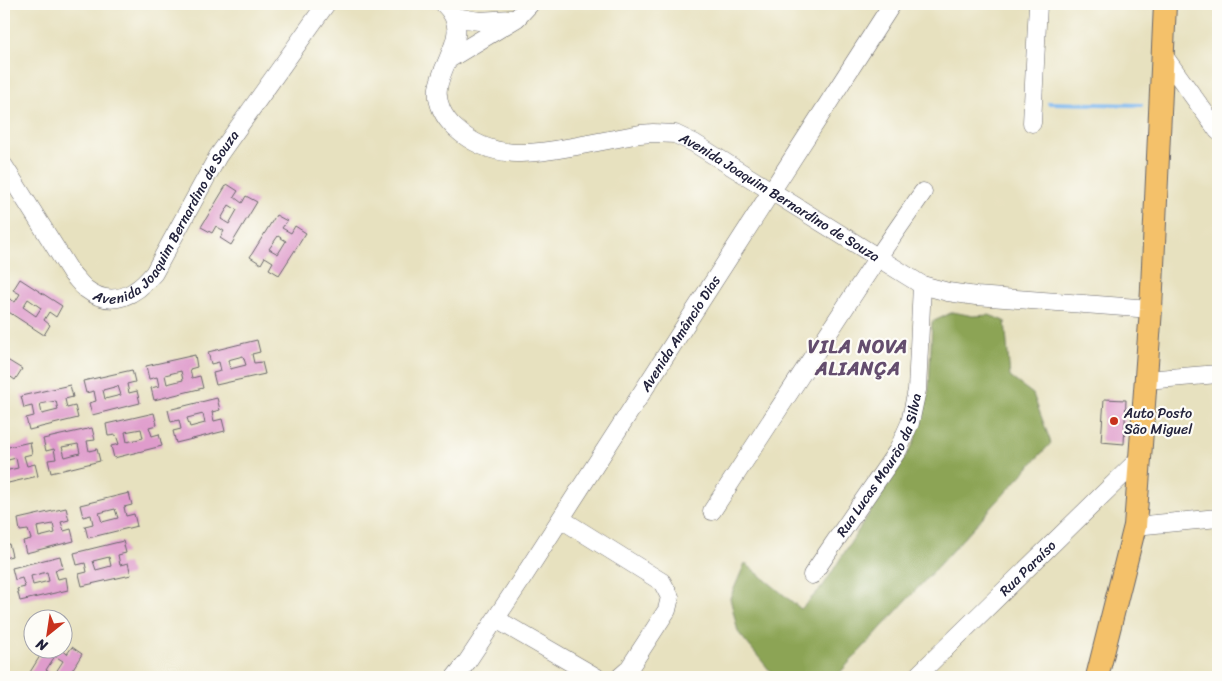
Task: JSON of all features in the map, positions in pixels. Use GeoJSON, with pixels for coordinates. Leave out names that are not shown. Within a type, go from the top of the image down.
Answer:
{"type":"FeatureCollection","features":[{"type":"Feature","properties":{"kind":"main road"},"geometry":{"type":"LineString","coordinates":[[1097,677],[1136,526],[1151,309],[1165,4]]}},
{"type":"Feature","properties":{"kind":"street","name":"Avenida Joaquim Bernardino de Souza"},"geometry":{"type":"LineString","coordinates":[[4,166],[72,274],[85,288],[98,296],[112,299],[125,297],[146,283],[154,273],[218,156],[326,4]]}},
{"type":"Feature","properties":{"kind":"street"},"geometry":{"type":"LineString","coordinates":[[449,59],[517,18],[530,4]]}},
{"type":"Feature","properties":{"kind":"street","name":"Avenida Amâncio Dias"},"geometry":{"type":"LineString","coordinates":[[455,677],[496,619],[561,519],[892,4]]}},
{"type":"Feature","properties":{"kind":"street"},"geometry":{"type":"LineString","coordinates":[[1032,123],[1038,4]]}},
{"type":"Feature","properties":{"kind":"street","name":"Avenida Joaquim Bernardino de Souza"},"geometry":{"type":"LineString","coordinates":[[449,10],[456,32],[454,45],[438,89],[442,112],[448,122],[459,132],[485,147],[512,154],[530,153],[653,132],[675,134],[694,142],[922,285],[948,292],[976,296],[1151,309]]}},
{"type":"Feature","properties":{"kind":"street"},"geometry":{"type":"LineString","coordinates":[[449,10],[479,21],[517,18]]}},
{"type":"Feature","properties":{"kind":"street"},"geometry":{"type":"LineString","coordinates":[[1164,56],[1218,131]]}},
{"type":"Feature","properties":{"kind":"street"},"geometry":{"type":"LineString","coordinates":[[712,511],[923,192]]}},
{"type":"Feature","properties":{"kind":"street","name":"Rua Lucas Mourão da Silva"},"geometry":{"type":"LineString","coordinates":[[812,575],[898,450],[910,423],[917,390],[922,285]]}},
{"type":"Feature","properties":{"kind":"street"},"geometry":{"type":"LineString","coordinates":[[1146,380],[1218,374]]}},
{"type":"Feature","properties":{"kind":"street","name":"Rua Paraíso"},"geometry":{"type":"LineString","coordinates":[[916,677],[1140,460]]}},
{"type":"Feature","properties":{"kind":"street"},"geometry":{"type":"LineString","coordinates":[[1136,526],[1218,518]]}},
{"type":"Feature","properties":{"kind":"street"},"geometry":{"type":"LineString","coordinates":[[561,519],[662,582],[670,597],[667,610],[628,670],[620,677]]}},
{"type":"Feature","properties":{"kind":"street"},"geometry":{"type":"LineString","coordinates":[[496,619],[596,677]]}},
{"type":"Feature","properties":{"kind":"green space"},"geometry":{"type":"Polygon","coordinates":[[[953,312],[973,316],[989,315],[1005,321],[1010,377],[1033,394],[1051,443],[836,677],[775,677],[738,632],[730,598],[745,563],[801,609],[823,586],[914,443],[929,390],[932,322],[953,312]]]}},
{"type":"Feature","properties":{"kind":"building"},"geometry":{"type":"Polygon","coordinates":[[[227,184],[238,191],[234,197],[242,203],[246,196],[257,202],[231,245],[220,238],[224,231],[216,226],[212,233],[201,227],[227,184]],[[229,205],[221,219],[229,224],[237,210],[229,205]]]}},
{"type":"Feature","properties":{"kind":"building"},"geometry":{"type":"Polygon","coordinates":[[[276,215],[287,221],[282,228],[291,233],[295,226],[306,233],[279,275],[269,269],[273,262],[265,257],[261,264],[250,257],[276,215]],[[278,236],[269,249],[278,254],[286,241],[278,236]]]}},
{"type":"Feature","properties":{"kind":"building"},"geometry":{"type":"Polygon","coordinates":[[[20,279],[62,306],[56,317],[49,312],[44,320],[50,325],[44,335],[4,309],[8,298],[15,302],[20,294],[13,290],[20,279]],[[28,299],[23,307],[36,316],[41,308],[28,299]]]}},
{"type":"Feature","properties":{"kind":"building"},"geometry":{"type":"Polygon","coordinates":[[[257,340],[260,352],[252,354],[254,363],[262,362],[265,374],[216,385],[213,373],[221,371],[219,362],[211,364],[208,352],[257,340]],[[243,356],[228,360],[230,369],[246,365],[243,356]]]}},
{"type":"Feature","properties":{"kind":"building"},"geometry":{"type":"Polygon","coordinates":[[[195,355],[197,367],[190,369],[192,378],[200,376],[203,388],[154,400],[151,388],[159,386],[157,377],[149,379],[146,366],[195,355]],[[181,371],[165,375],[167,384],[183,380],[181,371]]]}},
{"type":"Feature","properties":{"kind":"building"},"geometry":{"type":"Polygon","coordinates":[[[4,358],[22,369],[15,380],[8,375],[4,382],[4,358]]]}},
{"type":"Feature","properties":{"kind":"building"},"geometry":{"type":"Polygon","coordinates":[[[132,370],[135,382],[127,384],[129,393],[137,391],[140,403],[92,415],[89,403],[96,401],[94,391],[86,393],[83,381],[132,370]],[[118,386],[103,390],[105,399],[121,395],[118,386]]]}},
{"type":"Feature","properties":{"kind":"building"},"geometry":{"type":"Polygon","coordinates":[[[70,385],[73,397],[65,399],[67,408],[75,406],[78,418],[29,430],[26,418],[34,416],[32,406],[24,408],[21,396],[70,385]],[[56,401],[40,404],[42,414],[58,410],[56,401]]]}},
{"type":"Feature","properties":{"kind":"building"},"geometry":{"type":"Polygon","coordinates":[[[217,398],[220,410],[212,412],[214,421],[222,419],[225,431],[176,443],[173,431],[181,429],[179,420],[171,422],[168,410],[217,398]],[[203,414],[187,418],[190,427],[205,423],[203,414]]]}},
{"type":"Feature","properties":{"kind":"building","name":"Auto Posto São Miguel"},"geometry":{"type":"Polygon","coordinates":[[[1104,399],[1126,400],[1124,444],[1101,442],[1104,399]]]}},
{"type":"Feature","properties":{"kind":"building"},"geometry":{"type":"Polygon","coordinates":[[[154,413],[157,425],[149,427],[152,436],[159,434],[162,446],[114,458],[111,446],[119,444],[116,435],[108,436],[106,424],[154,413]],[[141,429],[125,432],[127,442],[143,438],[141,429]]]}},
{"type":"Feature","properties":{"kind":"building"},"geometry":{"type":"Polygon","coordinates":[[[92,428],[95,440],[87,441],[89,451],[97,449],[100,461],[51,473],[48,460],[56,459],[54,449],[46,451],[43,439],[92,428]],[[78,444],[62,447],[65,457],[80,453],[78,444]]]}},
{"type":"Feature","properties":{"kind":"building"},"geometry":{"type":"Polygon","coordinates":[[[30,442],[32,454],[24,456],[27,466],[35,464],[38,476],[4,484],[4,471],[18,468],[16,458],[4,461],[4,448],[30,442]]]}},
{"type":"Feature","properties":{"kind":"building"},"geometry":{"type":"Polygon","coordinates":[[[129,493],[132,505],[124,507],[126,516],[134,514],[137,526],[88,538],[85,526],[93,524],[91,515],[83,517],[80,505],[129,493]],[[115,509],[99,513],[102,522],[118,518],[115,509]]]}},
{"type":"Feature","properties":{"kind":"building"},"geometry":{"type":"Polygon","coordinates":[[[66,508],[69,520],[61,522],[64,531],[71,529],[74,541],[26,553],[23,541],[31,539],[28,530],[20,531],[18,519],[66,508]],[[53,524],[37,527],[39,537],[55,533],[53,524]]]}},
{"type":"Feature","properties":{"kind":"building"},"geometry":{"type":"Polygon","coordinates":[[[123,541],[126,553],[118,555],[120,565],[128,563],[131,575],[82,586],[79,574],[87,572],[85,563],[77,565],[74,553],[123,541]],[[109,557],[93,561],[96,570],[111,566],[109,557]]]}},
{"type":"Feature","properties":{"kind":"building"},"geometry":{"type":"Polygon","coordinates":[[[9,544],[12,556],[4,558],[4,545],[9,544]]]}},
{"type":"Feature","properties":{"kind":"building"},"geometry":{"type":"Polygon","coordinates":[[[60,556],[63,568],[55,570],[58,579],[66,577],[68,590],[20,601],[17,589],[25,587],[22,578],[15,580],[12,568],[60,556]],[[47,572],[31,576],[33,585],[49,581],[47,572]]]}},
{"type":"Feature","properties":{"kind":"building"},"geometry":{"type":"Polygon","coordinates":[[[72,647],[82,654],[68,677],[27,677],[39,658],[54,658],[46,670],[54,675],[63,661],[58,658],[72,658],[72,647]]]}},
{"type":"Feature","properties":{"kind":"waterway"},"geometry":{"type":"LineString","coordinates":[[1049,103],[1141,105]]}},
{"type":"Feature","properties":{"kind":"place","name":"Auto Posto São Miguel"},"geometry":{"type":"Point","coordinates":[1114,421]}},
{"type":"Feature","properties":{"kind":"district","name":"VILA NOVA ALIANÇA"},"geometry":{"type":"Point","coordinates":[858,357]}}]}
